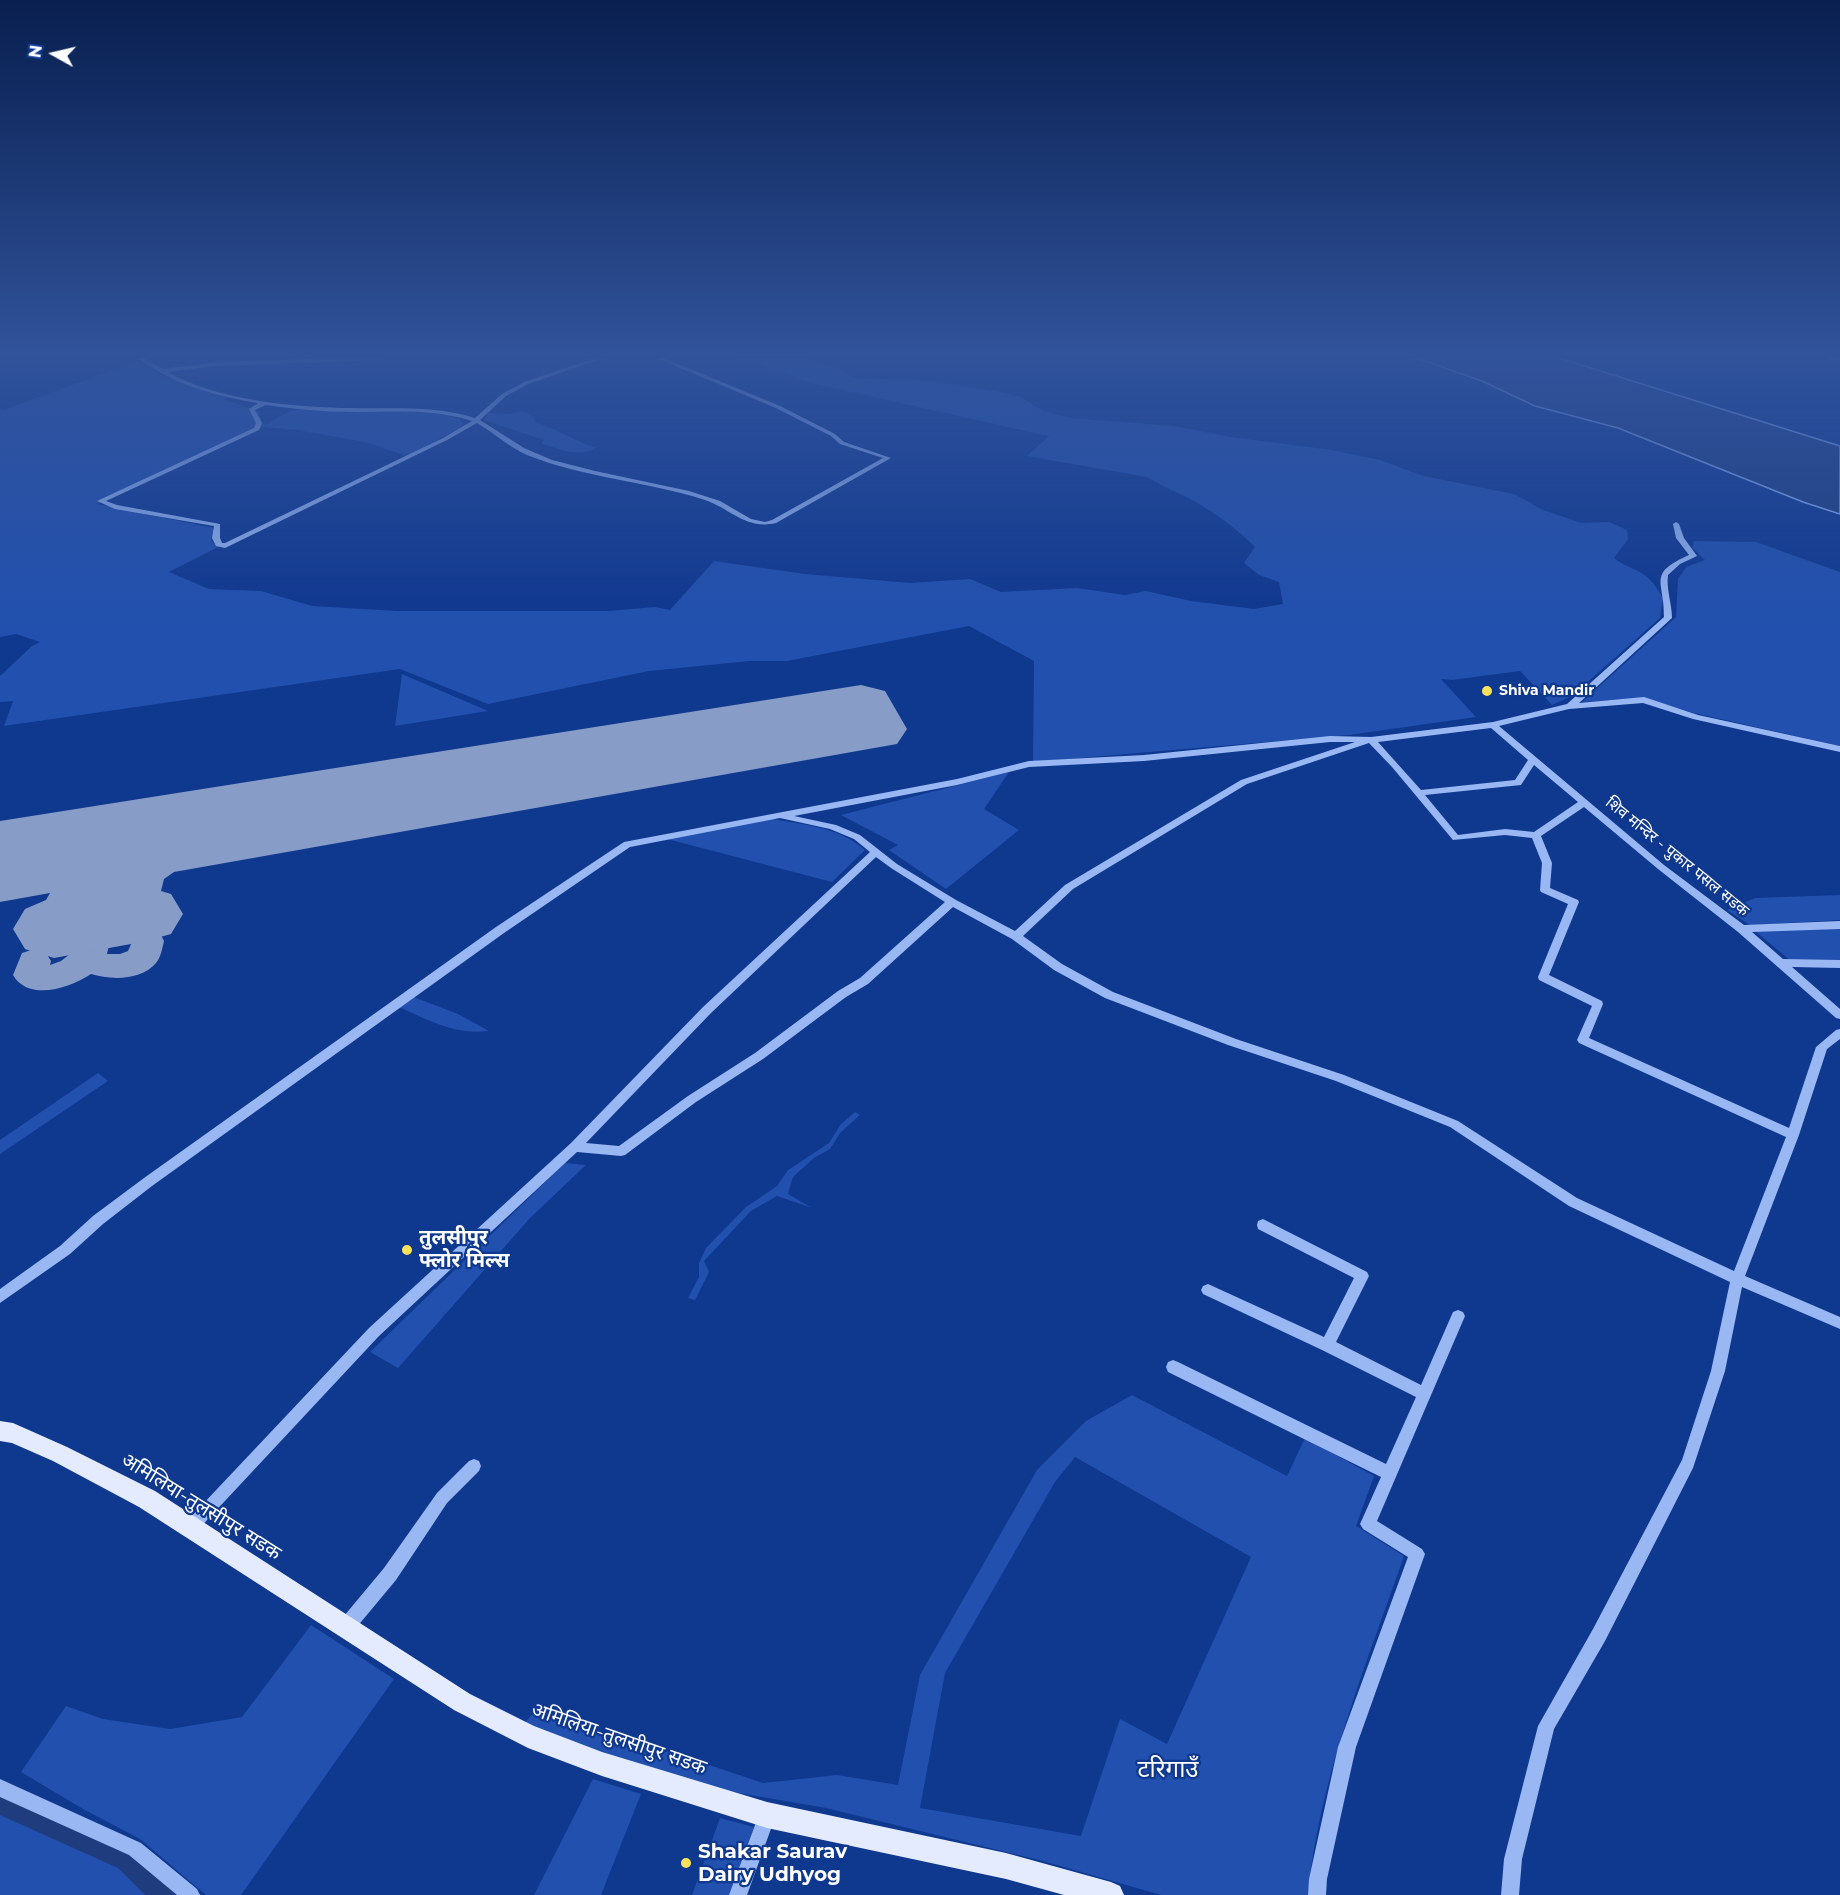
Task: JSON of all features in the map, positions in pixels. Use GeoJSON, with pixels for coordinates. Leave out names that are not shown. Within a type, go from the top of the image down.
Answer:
{"type":"FeatureCollection","features":[{"type":"Feature","properties":{"kind":"main road","name":"अमिलिया-तुलसीपुर सडक"},"geometry":{"type":"LineString","coordinates":[[0,1431],[13,1433],[70,1459],[147,1499],[345,1629],[462,1702],[528,1736],[602,1764],[767,1815],[1006,1866],[1111,1895]]}},
{"type":"Feature","properties":{"kind":"street"},"geometry":{"type":"LineString","coordinates":[[219,446],[100,501],[114,507],[218,525],[216,538],[219,544],[225,546],[428,446]]}},
{"type":"Feature","properties":{"kind":"street"},"geometry":{"type":"LineString","coordinates":[[515,446],[561,464],[692,493],[720,502],[750,522],[763,525],[774,522],[888,458],[853,446]]}},
{"type":"Feature","properties":{"kind":"street"},"geometry":{"type":"LineString","coordinates":[[1569,706],[1668,618],[1670,603],[1662,587],[1664,573],[1672,564],[1693,556],[1680,538],[1676,524]]}},
{"type":"Feature","properties":{"kind":"street"},"geometry":{"type":"LineString","coordinates":[[0,1297],[195,1148],[500,930],[627,844],[957,782],[1029,764],[1144,758],[1330,739],[1371,740],[1493,725],[1569,706],[1644,700],[1696,717],[1840,749]]}},
{"type":"Feature","properties":{"kind":"street","name":"शिव मन्दिर - पुकार पसल सडक"},"geometry":{"type":"LineString","coordinates":[[1493,725],[1661,867],[1783,963],[1840,1015]]}},
{"type":"Feature","properties":{"kind":"street"},"geometry":{"type":"LineString","coordinates":[[1371,740],[1456,838],[1505,832],[1536,835],[1585,802]]}},
{"type":"Feature","properties":{"kind":"street"},"geometry":{"type":"LineString","coordinates":[[1016,936],[1069,887],[1244,782],[1371,740]]}},
{"type":"Feature","properties":{"kind":"street"},"geometry":{"type":"LineString","coordinates":[[1419,793],[1518,783],[1534,758]]}},
{"type":"Feature","properties":{"kind":"street"},"geometry":{"type":"LineString","coordinates":[[777,814],[832,827],[857,837],[894,866],[952,902],[1016,936],[1058,967],[1109,995],[1232,1042],[1340,1078],[1454,1124],[1573,1202],[1737,1279],[1840,1323]]}},
{"type":"Feature","properties":{"kind":"street"},"geometry":{"type":"LineString","coordinates":[[1536,835],[1547,863],[1545,890],[1574,902],[1543,977],[1598,1004],[1583,1040],[1793,1135]]}},
{"type":"Feature","properties":{"kind":"street"},"geometry":{"type":"LineString","coordinates":[[190,1528],[374,1332],[575,1148],[707,1010],[876,852]]}},
{"type":"Feature","properties":{"kind":"street"},"geometry":{"type":"LineString","coordinates":[[575,1148],[621,1151],[759,1056],[842,994],[864,981],[952,902]]}},
{"type":"Feature","properties":{"kind":"street"},"geometry":{"type":"LineString","coordinates":[[1742,929],[1840,925]]}},
{"type":"Feature","properties":{"kind":"street"},"geometry":{"type":"LineString","coordinates":[[1783,963],[1840,964]]}},
{"type":"Feature","properties":{"kind":"street"},"geometry":{"type":"LineString","coordinates":[[1510,1895],[1513,1859],[1546,1726],[1599,1635],[1688,1463],[1718,1371],[1737,1279],[1793,1135],[1822,1047],[1840,1033]]}},
{"type":"Feature","properties":{"kind":"street"},"geometry":{"type":"LineString","coordinates":[[1263,1226],[1362,1276],[1327,1345]]}},
{"type":"Feature","properties":{"kind":"street"},"geometry":{"type":"LineString","coordinates":[[1208,1290],[1327,1345],[1424,1394]]}},
{"type":"Feature","properties":{"kind":"street"},"geometry":{"type":"LineString","coordinates":[[1317,1895],[1318,1879],[1347,1747],[1417,1554],[1368,1524],[1388,1473],[1458,1316]]}},
{"type":"Feature","properties":{"kind":"street"},"geometry":{"type":"LineString","coordinates":[[1173,1367],[1388,1473]]}},
{"type":"Feature","properties":{"kind":"street"},"geometry":{"type":"LineString","coordinates":[[345,1629],[390,1574],[442,1498],[474,1466]]}},
{"type":"Feature","properties":{"kind":"street"},"geometry":{"type":"LineString","coordinates":[[0,1788],[135,1849],[190,1895]]}},
{"type":"Feature","properties":{"kind":"street"},"geometry":{"type":"LineString","coordinates":[[738,1895],[767,1815]]}},
{"type":"Feature","properties":{"kind":"shaded area"},"geometry":{"type":"Polygon","coordinates":[[[0,446],[221,446],[97,504],[213,528],[211,539],[214,544],[220,546],[169,572],[209,589],[261,591],[312,606],[398,611],[608,611],[655,607],[670,610],[714,561],[805,574],[910,583],[970,579],[1001,592],[1077,588],[1125,595],[1146,591],[1191,601],[1254,609],[1283,604],[1279,582],[1259,575],[1244,563],[1255,547],[1204,507],[1147,477],[1027,456],[1038,446],[1304,446],[1380,460],[1423,476],[1514,494],[1543,510],[1581,523],[1609,522],[1627,530],[1628,539],[1614,558],[1644,574],[1653,583],[1663,598],[1660,618],[1572,696],[1552,705],[1520,671],[1452,680],[1441,679],[1476,717],[1349,735],[1033,762],[1034,661],[969,626],[787,661],[750,661],[649,671],[488,704],[400,669],[4,726],[13,701],[0,702],[0,676],[32,646],[40,642],[16,634],[0,637],[0,446]]]}},
{"type":"Feature","properties":{"kind":"shaded area"},"geometry":{"type":"Polygon","coordinates":[[[378,446],[425,446],[407,456],[378,446]]]}},
{"type":"Feature","properties":{"kind":"shaded area"},"geometry":{"type":"Polygon","coordinates":[[[551,446],[596,448],[583,452],[551,446]]]}},
{"type":"Feature","properties":{"kind":"shaded area"},"geometry":{"type":"Polygon","coordinates":[[[1664,446],[1840,446],[1840,514],[1803,502],[1664,446]]]}},
{"type":"Feature","properties":{"kind":"shaded area"},"geometry":{"type":"Polygon","coordinates":[[[1694,541],[1756,542],[1840,572],[1840,746],[1694,713],[1643,698],[1582,702],[1676,617],[1678,579],[1686,567],[1705,560],[1692,547],[1694,541]]]}},
{"type":"Feature","properties":{"kind":"shaded area"},"geometry":{"type":"Polygon","coordinates":[[[402,674],[488,711],[395,726],[402,674]]]}},
{"type":"Feature","properties":{"kind":"shaded area"},"geometry":{"type":"Polygon","coordinates":[[[1009,772],[984,809],[1019,830],[946,889],[889,850],[898,845],[841,815],[1009,772]]]}},
{"type":"Feature","properties":{"kind":"shaded area"},"geometry":{"type":"Polygon","coordinates":[[[768,818],[831,831],[865,850],[832,882],[667,839],[768,818]]]}},
{"type":"Feature","properties":{"kind":"shaded area"},"geometry":{"type":"Polygon","coordinates":[[[1840,895],[1840,920],[1750,925],[1727,910],[1755,898],[1840,895]]]}},
{"type":"Feature","properties":{"kind":"shaded area"},"geometry":{"type":"Polygon","coordinates":[[[1840,928],[1840,961],[1791,961],[1755,931],[1840,928]]]}},
{"type":"Feature","properties":{"kind":"shaded area"},"geometry":{"type":"Polygon","coordinates":[[[411,996],[458,1014],[489,1031],[453,1029],[397,1006],[411,996]]]}},
{"type":"Feature","properties":{"kind":"shaded area"},"geometry":{"type":"Polygon","coordinates":[[[98,1073],[108,1081],[0,1154],[0,1140],[98,1073]]]}},
{"type":"Feature","properties":{"kind":"shaded area"},"geometry":{"type":"Polygon","coordinates":[[[855,1112],[860,1115],[840,1133],[830,1149],[814,1158],[793,1177],[788,1194],[812,1208],[777,1196],[751,1211],[704,1261],[709,1272],[695,1300],[688,1298],[699,1277],[699,1263],[706,1248],[746,1207],[777,1186],[788,1170],[829,1143],[841,1124],[855,1112]]]}},
{"type":"Feature","properties":{"kind":"shaded area"},"geometry":{"type":"Polygon","coordinates":[[[565,1163],[586,1165],[530,1218],[398,1368],[370,1352],[565,1163]]]}},
{"type":"Feature","properties":{"kind":"shaded area"},"geometry":{"type":"Polygon","coordinates":[[[1132,1395],[1287,1476],[1305,1438],[1374,1476],[1356,1526],[1404,1556],[1333,1765],[1322,1808],[1308,1895],[1161,1895],[1043,1861],[826,1808],[715,1789],[601,1755],[523,1725],[537,1708],[568,1722],[668,1751],[763,1783],[837,1775],[898,1785],[920,1675],[1037,1470],[1086,1421],[1132,1395]],[[1075,1457],[1055,1482],[945,1673],[920,1808],[1081,1836],[1120,1719],[1167,1744],[1251,1557],[1075,1457]]]}},
{"type":"Feature","properties":{"kind":"shaded area"},"geometry":{"type":"Polygon","coordinates":[[[311,1625],[394,1679],[241,1895],[206,1895],[140,1839],[83,1809],[21,1772],[66,1706],[103,1719],[170,1729],[242,1717],[311,1625]]]}},
{"type":"Feature","properties":{"kind":"shaded area"},"geometry":{"type":"Polygon","coordinates":[[[593,1779],[641,1794],[601,1895],[534,1895],[593,1779]]]}},
{"type":"Feature","properties":{"kind":"shaded area"},"geometry":{"type":"Polygon","coordinates":[[[0,1813],[121,1869],[146,1895],[0,1895],[0,1813]]]}},
{"type":"Feature","properties":{"kind":"shaded area"},"geometry":{"type":"Polygon","coordinates":[[[720,1818],[754,1827],[730,1895],[692,1895],[720,1818]]]}},
{"type":"Feature","properties":{"kind":"waterway"},"geometry":{"type":"LineString","coordinates":[[0,1803],[126,1860],[162,1895]]}},
{"type":"Feature","properties":{"kind":"taxiway"},"geometry":{"type":"LineString","coordinates":[[111,871],[120,856],[152,838],[193,828],[249,820]]}},
{"type":"Feature","properties":{"kind":"taxiway"},"geometry":{"type":"LineString","coordinates":[[0,861],[54,851],[83,851],[96,853],[106,859],[111,871]]}},
{"type":"Feature","properties":{"kind":"taxiway"},"geometry":{"type":"LineString","coordinates":[[90,954],[104,889],[111,871]]}},
{"type":"Feature","properties":{"kind":"taxiway"},"geometry":{"type":"LineString","coordinates":[[90,954],[94,962],[99,964],[127,965],[144,955],[148,941]]}},
{"type":"Feature","properties":{"kind":"taxiway"},"geometry":{"type":"LineString","coordinates":[[34,961],[30,975],[36,979],[52,977],[73,970],[90,954]]}},
{"type":"Feature","properties":{"kind":"runway"},"geometry":{"type":"LineString","coordinates":[[0,846],[861,705],[872,729],[154,850],[132,865],[118,903],[124,911],[142,914],[54,929],[75,920],[83,910],[92,884],[93,878],[90,871],[81,867],[59,866],[0,876]]}},
{"type":"Feature","properties":{"kind":"place","name":"Shiva Mandir"},"geometry":{"type":"Point","coordinates":[1487,691]}},
{"type":"Feature","properties":{"kind":"place","name":"तुलसीपुर फ्लोर मिल्स"},"geometry":{"type":"Point","coordinates":[407,1250]}},
{"type":"Feature","properties":{"kind":"place","name":"Shakar Saurav Dairy Udhyog"},"geometry":{"type":"Point","coordinates":[686,1863]}},
{"type":"Feature","properties":{"kind":"district","name":"टरिगाउँ"},"geometry":{"type":"Point","coordinates":[1168,1770]}}]}
